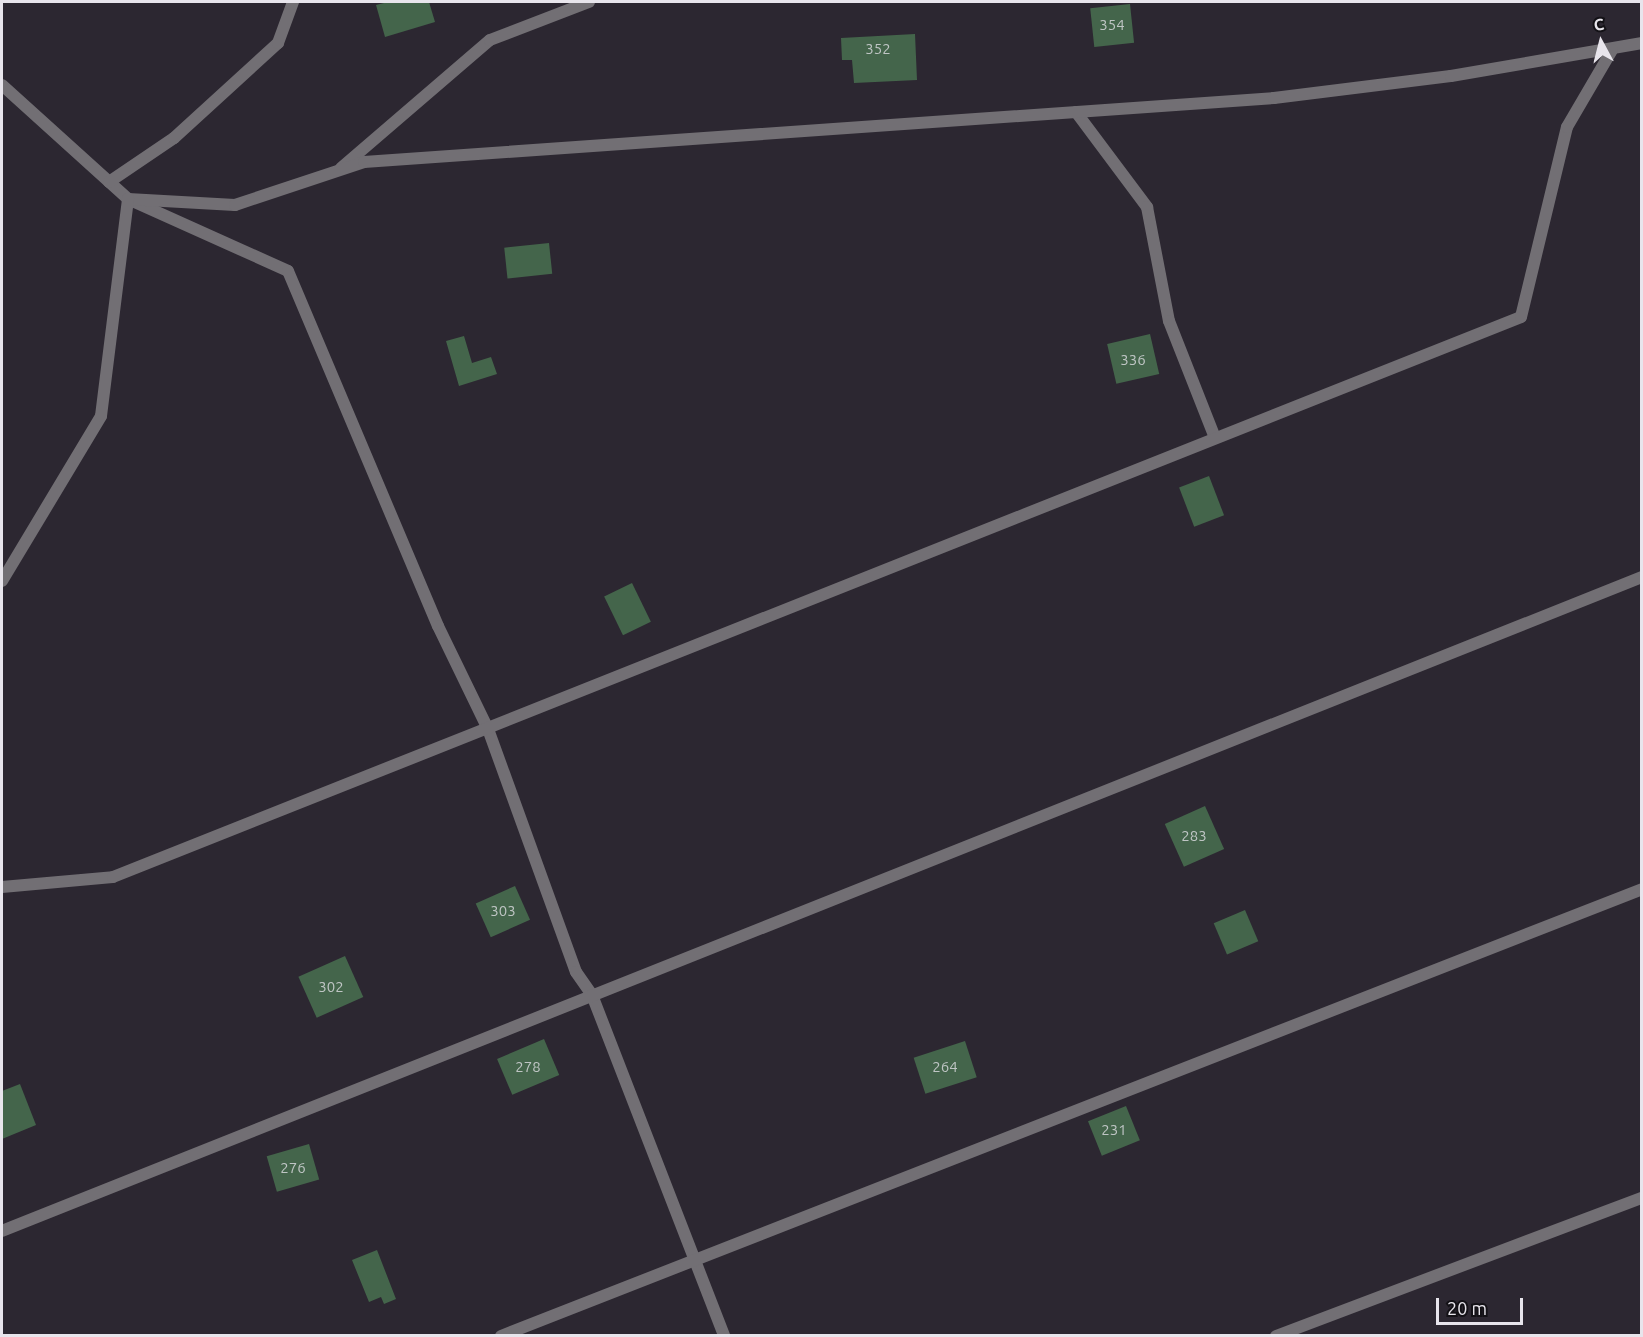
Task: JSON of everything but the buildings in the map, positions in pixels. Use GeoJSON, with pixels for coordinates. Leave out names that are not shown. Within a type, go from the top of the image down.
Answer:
{"type":"FeatureCollection","features":[{"type":"Feature","properties":{"kind":"street"},"geometry":{"type":"LineString","coordinates":[[109,182],[174,138],[278,43],[293,2]]}},
{"type":"Feature","properties":{"kind":"street"},"geometry":{"type":"LineString","coordinates":[[337,171],[490,40],[589,2]]}},
{"type":"Feature","properties":{"kind":"street"},"geometry":{"type":"LineString","coordinates":[[128,199],[235,205],[364,162],[569,145],[1286,97],[1641,44]]}},
{"type":"Feature","properties":{"kind":"street"},"geometry":{"type":"LineString","coordinates":[[2,887],[113,877],[488,729],[1214,435],[1521,317],[1567,127],[1612,50]]}},
{"type":"Feature","properties":{"kind":"street"},"geometry":{"type":"LineString","coordinates":[[2,85],[128,199],[288,271],[438,626],[488,729],[576,972],[592,995],[724,1335]]}},
{"type":"Feature","properties":{"kind":"street"},"geometry":{"type":"LineString","coordinates":[[1076,112],[1147,207],[1169,321],[1214,435]]}},
{"type":"Feature","properties":{"kind":"street"},"geometry":{"type":"LineString","coordinates":[[2,580],[101,416],[128,199]]}},
{"type":"Feature","properties":{"kind":"street"},"geometry":{"type":"LineString","coordinates":[[2,1231],[1641,578]]}},
{"type":"Feature","properties":{"kind":"street"},"geometry":{"type":"LineString","coordinates":[[501,1335],[1641,889]]}},
{"type":"Feature","properties":{"kind":"street"},"geometry":{"type":"LineString","coordinates":[[1276,1335],[1641,1198]]}}]}
